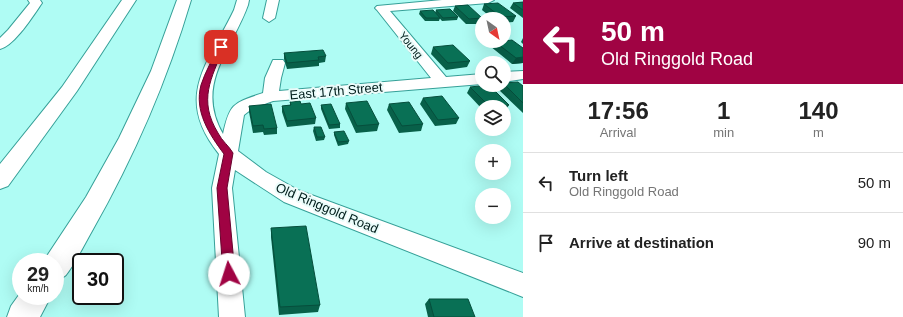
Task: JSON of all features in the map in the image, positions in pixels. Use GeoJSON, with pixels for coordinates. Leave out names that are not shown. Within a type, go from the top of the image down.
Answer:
{"type":"FeatureCollection","features":[{"type":"Feature","properties":{"kind":"highway"},"geometry":{"type":"LineString","coordinates":[[0,180],[68,91],[129,0]]}},
{"type":"Feature","properties":{"kind":"highway"},"geometry":{"type":"LineString","coordinates":[[64,253],[82,226],[136,127],[158,78],[184,0]]}},
{"type":"Feature","properties":{"kind":"highway"},"geometry":{"type":"LineString","coordinates":[[22,317],[30,305]]}},
{"type":"Feature","properties":{"kind":"street"},"geometry":{"type":"LineString","coordinates":[[0,45],[13,33],[36,3],[34,0]]}},
{"type":"Feature","properties":{"kind":"street","name":"Old Ringgold Road"},"geometry":{"type":"LineString","coordinates":[[243,0],[205,86],[204,106],[207,120],[215,136],[229,153],[256,177],[291,196],[523,285]]}},
{"type":"Feature","properties":{"kind":"street"},"geometry":{"type":"LineString","coordinates":[[269,18],[273,0]]}},
{"type":"Feature","properties":{"kind":"street","name":"Young"},"geometry":{"type":"LineString","coordinates":[[442,82],[381,8],[488,0]]}},
{"type":"Feature","properties":{"kind":"street"},"geometry":{"type":"LineString","coordinates":[[271,96],[273,78],[278,63]]}},
{"type":"Feature","properties":{"kind":"street"},"geometry":{"type":"LineString","coordinates":[[511,76],[523,75]]}},
{"type":"Feature","properties":{"kind":"street","name":"East 17th Street"},"geometry":{"type":"LineString","coordinates":[[232,317],[222,188],[236,113],[247,104],[271,96],[475,80]]}},
{"type":"Feature","properties":{"kind":"building"},"geometry":{"type":"Polygon","coordinates":[[[523,2],[523,10],[513,3],[523,2]]]}},
{"type":"Feature","properties":{"kind":"building"},"geometry":{"type":"Polygon","coordinates":[[[498,3],[510,12],[494,12],[484,4],[498,3]]]}},
{"type":"Feature","properties":{"kind":"building"},"geometry":{"type":"Polygon","coordinates":[[[468,5],[476,12],[475,19],[469,19],[455,6],[468,5]]]}},
{"type":"Feature","properties":{"kind":"building"},"geometry":{"type":"Polygon","coordinates":[[[450,9],[458,17],[443,18],[436,10],[450,9]]]}},
{"type":"Feature","properties":{"kind":"building"},"geometry":{"type":"Polygon","coordinates":[[[433,10],[440,18],[426,18],[420,11],[433,10]]]}},
{"type":"Feature","properties":{"kind":"building"},"geometry":{"type":"Polygon","coordinates":[[[511,40],[523,48],[523,57],[516,58],[503,48],[511,48],[511,40]]]}},
{"type":"Feature","properties":{"kind":"building"},"geometry":{"type":"Polygon","coordinates":[[[453,45],[470,61],[448,63],[433,47],[453,45]]]}},
{"type":"Feature","properties":{"kind":"building"},"geometry":{"type":"Polygon","coordinates":[[[323,50],[326,56],[318,57],[319,60],[287,63],[284,53],[323,50]]]}},
{"type":"Feature","properties":{"kind":"building"},"geometry":{"type":"Polygon","coordinates":[[[511,82],[518,82],[523,86],[523,103],[511,91],[511,82]]]}},
{"type":"Feature","properties":{"kind":"building"},"geometry":{"type":"Polygon","coordinates":[[[475,86],[475,92],[470,87],[475,86]]]}},
{"type":"Feature","properties":{"kind":"building"},"geometry":{"type":"Polygon","coordinates":[[[475,92],[496,92],[504,100],[483,100],[475,92]]]}},
{"type":"Feature","properties":{"kind":"building"},"geometry":{"type":"Polygon","coordinates":[[[442,96],[459,118],[438,120],[423,98],[442,96]]]}},
{"type":"Feature","properties":{"kind":"building"},"geometry":{"type":"Polygon","coordinates":[[[300,101],[301,104],[310,103],[316,118],[287,121],[282,106],[291,105],[290,102],[300,101]]]}},
{"type":"Feature","properties":{"kind":"building"},"geometry":{"type":"Polygon","coordinates":[[[367,101],[379,124],[357,126],[346,103],[367,101]]]}},
{"type":"Feature","properties":{"kind":"building"},"geometry":{"type":"Polygon","coordinates":[[[409,102],[423,124],[402,126],[389,104],[409,102]]]}},
{"type":"Feature","properties":{"kind":"building"},"geometry":{"type":"Polygon","coordinates":[[[271,104],[277,128],[264,129],[263,125],[253,126],[249,106],[271,104]]]}},
{"type":"Feature","properties":{"kind":"building"},"geometry":{"type":"Polygon","coordinates":[[[331,104],[340,124],[329,125],[321,105],[331,104]]]}},
{"type":"Feature","properties":{"kind":"building"},"geometry":{"type":"Polygon","coordinates":[[[314,127],[321,127],[325,137],[317,137],[314,127]]]}},
{"type":"Feature","properties":{"kind":"building"},"geometry":{"type":"Polygon","coordinates":[[[344,131],[349,141],[338,142],[334,132],[344,131]]]}},
{"type":"Feature","properties":{"kind":"building"},"geometry":{"type":"Polygon","coordinates":[[[306,226],[320,305],[280,307],[271,228],[306,226]]]}},
{"type":"Feature","properties":{"kind":"building"},"geometry":{"type":"Polygon","coordinates":[[[429,299],[468,299],[475,317],[434,317],[429,299]]]}},
{"type":"Feature","properties":{"kind":"route"},"geometry":{"type":"LineString","coordinates":[[221,47],[205,86],[204,106],[207,120],[215,136],[229,153],[222,188],[229,274]]}}]}
